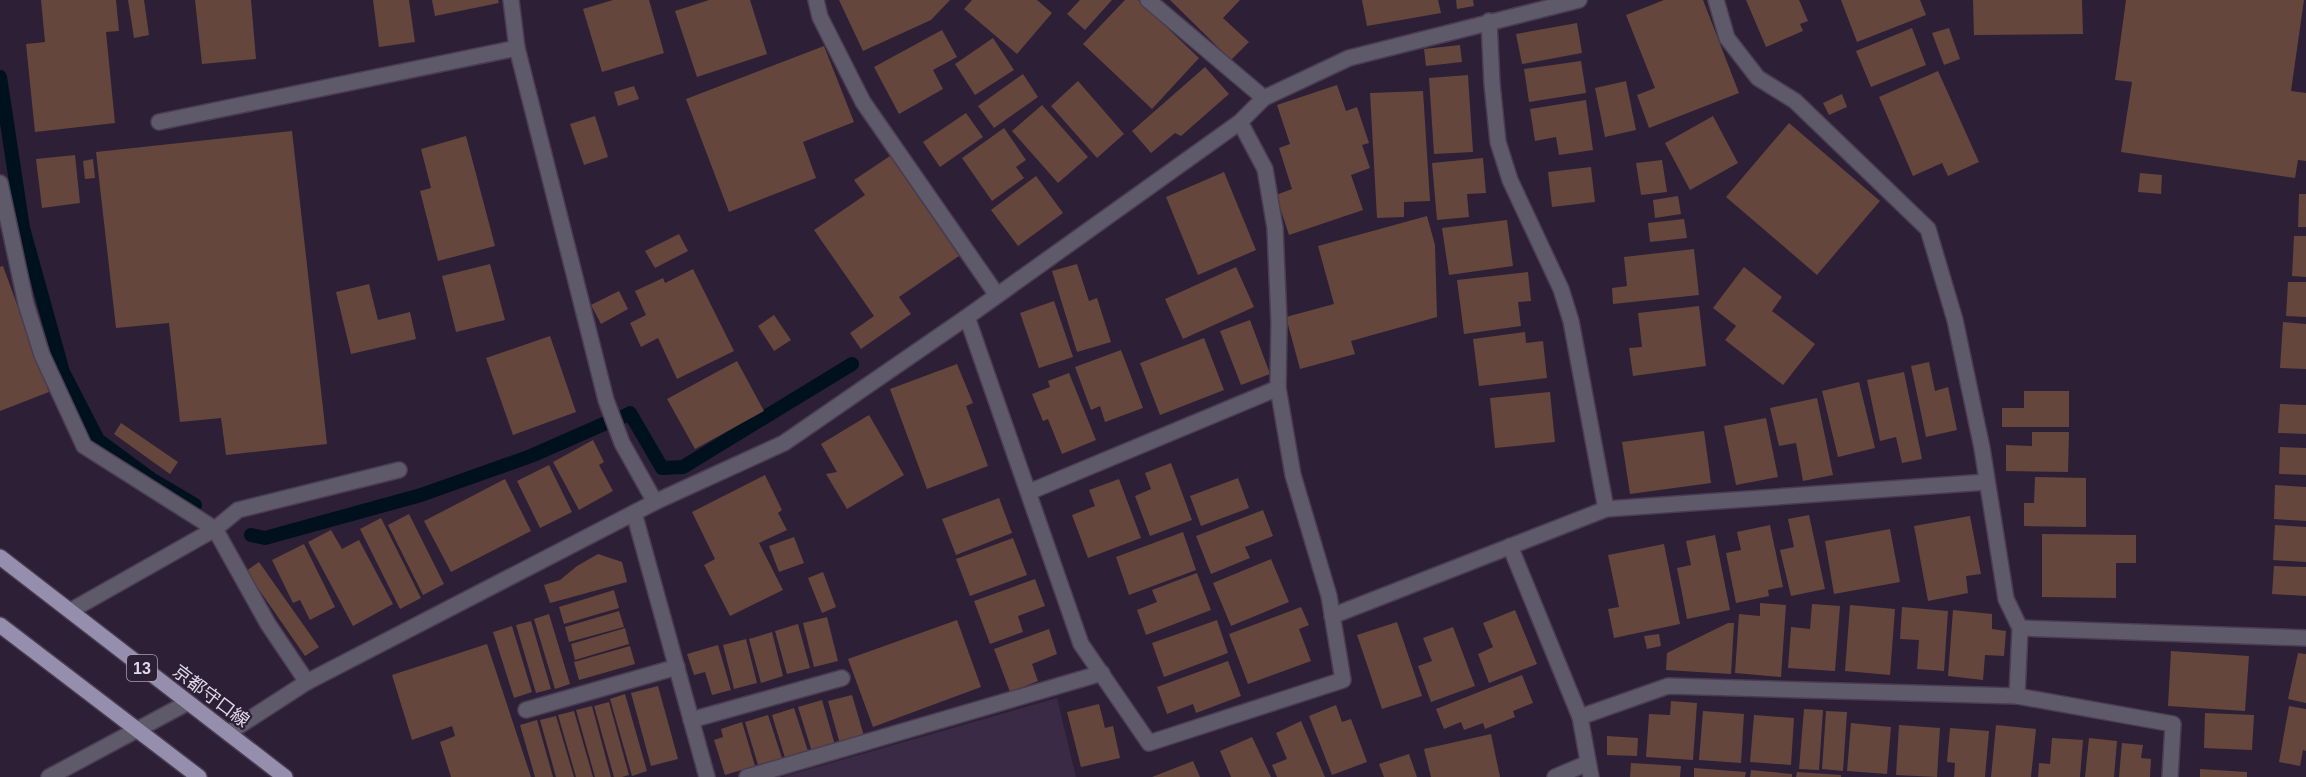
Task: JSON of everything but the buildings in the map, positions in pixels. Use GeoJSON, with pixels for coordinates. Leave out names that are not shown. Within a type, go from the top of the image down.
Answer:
{"type":"FeatureCollection","features":[{"type":"Feature","properties":{"kind":"main road","name":"京都守口線"},"geometry":{"type":"LineString","coordinates":[[0,557],[285,777]]}},
{"type":"Feature","properties":{"kind":"main road"},"geometry":{"type":"LineString","coordinates":[[0,625],[200,777]]}},
{"type":"Feature","properties":{"kind":"street"},"geometry":{"type":"LineString","coordinates":[[511,0],[517,48],[606,400],[622,443],[655,502]]}},
{"type":"Feature","properties":{"kind":"street"},"geometry":{"type":"LineString","coordinates":[[816,0],[820,17],[863,102],[997,295]]}},
{"type":"Feature","properties":{"kind":"street"},"geometry":{"type":"LineString","coordinates":[[1148,0],[1264,98]]}},
{"type":"Feature","properties":{"kind":"street"},"geometry":{"type":"LineString","coordinates":[[228,733],[307,682],[655,502],[784,442],[967,317],[1240,122],[1264,98],[1349,58],[1579,0]]}},
{"type":"Feature","properties":{"kind":"street"},"geometry":{"type":"LineString","coordinates":[[1716,0],[1727,38],[1758,78],[1795,101],[1928,229],[1955,320],[1988,482],[2006,599],[2020,628],[2017,696]]}},
{"type":"Feature","properties":{"kind":"street"},"geometry":{"type":"LineString","coordinates":[[1490,21],[1492,84],[1498,142],[1510,180],[1562,289],[1571,321],[1606,509]]}},
{"type":"Feature","properties":{"kind":"street"},"geometry":{"type":"LineString","coordinates":[[159,122],[517,48]]}},
{"type":"Feature","properties":{"kind":"street"},"geometry":{"type":"LineString","coordinates":[[967,317],[1081,644],[1149,743],[1343,680],[1329,596],[1293,475],[1278,388],[1279,322],[1275,228],[1265,169],[1240,122]]}},
{"type":"Feature","properties":{"kind":"street"},"geometry":{"type":"LineString","coordinates":[[0,183],[26,304],[42,355],[84,446],[215,529],[268,624],[307,682]]}},
{"type":"Feature","properties":{"kind":"street"},"geometry":{"type":"LineString","coordinates":[[1029,492],[1278,388]]}},
{"type":"Feature","properties":{"kind":"street"},"geometry":{"type":"LineString","coordinates":[[70,611],[215,529],[238,510],[399,470]]}},
{"type":"Feature","properties":{"kind":"street"},"geometry":{"type":"LineString","coordinates":[[1332,616],[1606,509],[1988,482]]}},
{"type":"Feature","properties":{"kind":"street"},"geometry":{"type":"LineString","coordinates":[[634,513],[707,777]]}},
{"type":"Feature","properties":{"kind":"street"},"geometry":{"type":"LineString","coordinates":[[1510,546],[1580,717],[1589,770],[1555,777]]}},
{"type":"Feature","properties":{"kind":"street"},"geometry":{"type":"LineString","coordinates":[[2020,628],[2306,638]]}},
{"type":"Feature","properties":{"kind":"street"},"geometry":{"type":"LineString","coordinates":[[526,711],[677,667]]}},
{"type":"Feature","properties":{"kind":"street"},"geometry":{"type":"LineString","coordinates":[[747,777],[1102,673]]}},
{"type":"Feature","properties":{"kind":"street"},"geometry":{"type":"LineString","coordinates":[[691,720],[843,678]]}},
{"type":"Feature","properties":{"kind":"street"},"geometry":{"type":"LineString","coordinates":[[1580,717],[1668,686],[2017,696],[2173,724],[2170,777]]}},
{"type":"Feature","properties":{"kind":"street"},"geometry":{"type":"LineString","coordinates":[[51,777],[187,702]]}},
{"type":"Feature","properties":{"kind":"shaded area"},"geometry":{"type":"Polygon","coordinates":[[[1057,698],[1076,777],[782,777],[1057,698]]]}},
{"type":"Feature","properties":{"kind":"waterway"},"geometry":{"type":"LineString","coordinates":[[0,77],[23,228],[63,372],[98,440],[151,479],[195,505]]}},
{"type":"Feature","properties":{"kind":"waterway"},"geometry":{"type":"LineString","coordinates":[[621,418],[630,413],[662,468],[683,467],[852,364]]}},
{"type":"Feature","properties":{"kind":"waterway"},"geometry":{"type":"LineString","coordinates":[[251,535],[265,538],[421,495],[531,456],[606,423]]}}]}
